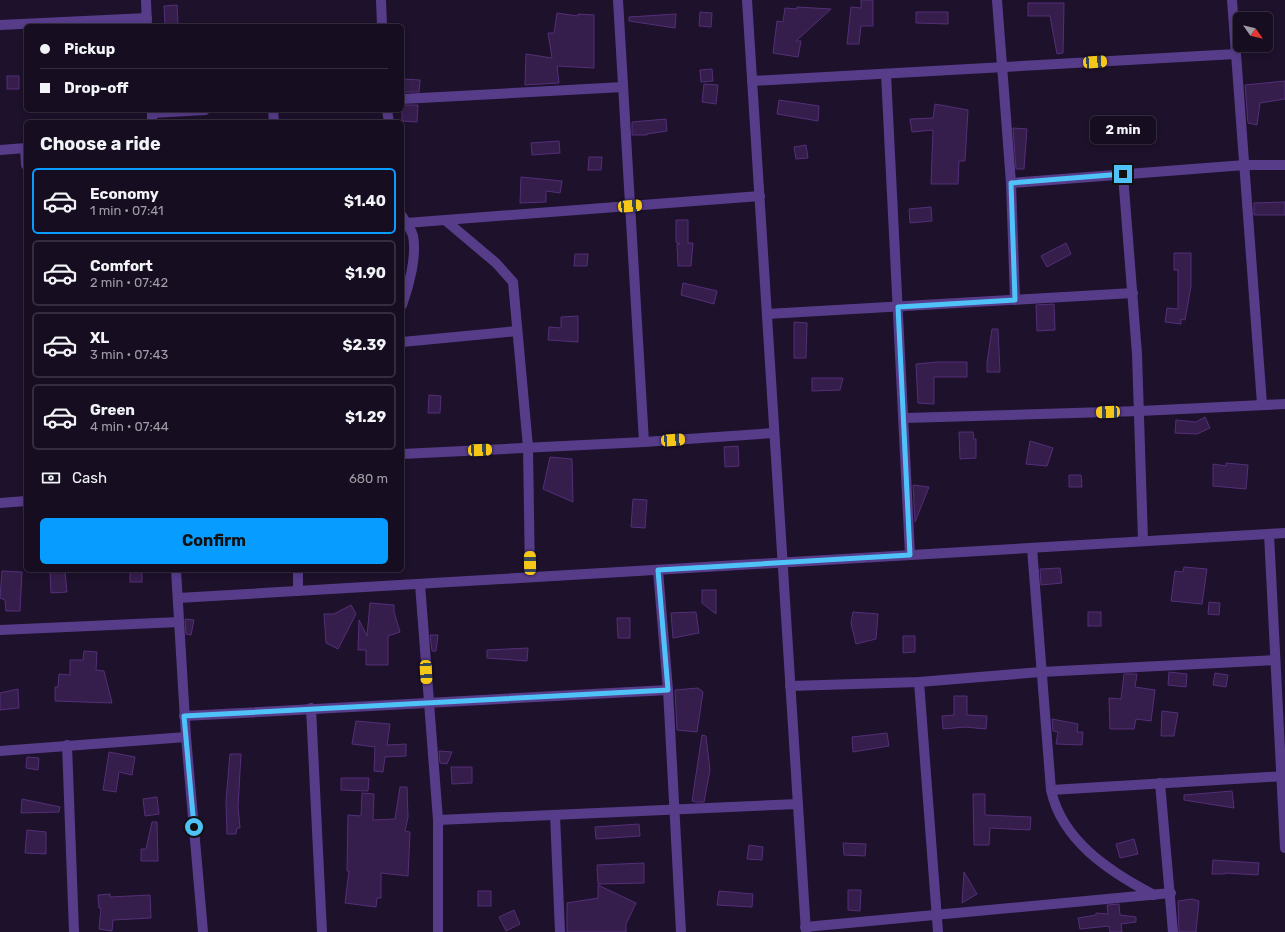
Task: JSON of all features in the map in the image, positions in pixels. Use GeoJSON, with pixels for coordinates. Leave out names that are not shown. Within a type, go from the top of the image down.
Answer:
{"type":"FeatureCollection","features":[{"type":"Feature","properties":{"kind":"street"},"geometry":{"type":"LineString","coordinates":[[49,24],[147,22],[146,0]]}},
{"type":"Feature","properties":{"kind":"street"},"geometry":{"type":"LineString","coordinates":[[381,0],[382,24]]}},
{"type":"Feature","properties":{"kind":"street"},"geometry":{"type":"LineString","coordinates":[[618,0],[644,442]]}},
{"type":"Feature","properties":{"kind":"street"},"geometry":{"type":"LineString","coordinates":[[747,0],[805,930],[937,915],[1171,893]]}},
{"type":"Feature","properties":{"kind":"street"},"geometry":{"type":"LineString","coordinates":[[997,0],[1011,183],[1015,300]]}},
{"type":"Feature","properties":{"kind":"street"},"geometry":{"type":"LineString","coordinates":[[1232,0],[1262,404]]}},
{"type":"Feature","properties":{"kind":"street"},"geometry":{"type":"LineString","coordinates":[[0,25],[24,25]]}},
{"type":"Feature","properties":{"kind":"street"},"geometry":{"type":"LineString","coordinates":[[752,81],[1236,54]]}},
{"type":"Feature","properties":{"kind":"street"},"geometry":{"type":"LineString","coordinates":[[886,74],[905,418],[910,555]]}},
{"type":"Feature","properties":{"kind":"street"},"geometry":{"type":"LineString","coordinates":[[404,99],[623,88]]}},
{"type":"Feature","properties":{"kind":"street"},"geometry":{"type":"LineString","coordinates":[[152,115],[184,112]]}},
{"type":"Feature","properties":{"kind":"street"},"geometry":{"type":"LineString","coordinates":[[0,150],[24,148]]}},
{"type":"Feature","properties":{"kind":"street"},"geometry":{"type":"LineString","coordinates":[[1011,183],[1245,165],[1285,165]]}},
{"type":"Feature","properties":{"kind":"street"},"geometry":{"type":"LineString","coordinates":[[1123,174],[1133,293],[1140,412],[1143,541]]}},
{"type":"Feature","properties":{"kind":"street"},"geometry":{"type":"LineString","coordinates":[[404,298],[410,279],[413,247],[412,234],[404,220],[445,220],[760,196]]}},
{"type":"Feature","properties":{"kind":"street"},"geometry":{"type":"LineString","coordinates":[[445,220],[496,263],[512,280],[528,447],[530,577]]}},
{"type":"Feature","properties":{"kind":"street"},"geometry":{"type":"LineString","coordinates":[[767,314],[1133,293]]}},
{"type":"Feature","properties":{"kind":"street"},"geometry":{"type":"LineString","coordinates":[[404,342],[517,331]]}},
{"type":"Feature","properties":{"kind":"street"},"geometry":{"type":"LineString","coordinates":[[905,418],[1140,412],[1262,404],[1285,404]]}},
{"type":"Feature","properties":{"kind":"street"},"geometry":{"type":"LineString","coordinates":[[404,454],[644,442],[774,433]]}},
{"type":"Feature","properties":{"kind":"street"},"geometry":{"type":"LineString","coordinates":[[0,503],[24,501]]}},
{"type":"Feature","properties":{"kind":"street"},"geometry":{"type":"LineString","coordinates":[[178,598],[1285,533]]}},
{"type":"Feature","properties":{"kind":"street"},"geometry":{"type":"LineString","coordinates":[[1269,534],[1275,660],[1283,776],[1285,848]]}},
{"type":"Feature","properties":{"kind":"street"},"geometry":{"type":"LineString","coordinates":[[1032,548],[1051,790],[1054,802],[1061,816],[1087,851],[1111,870],[1154,894]]}},
{"type":"Feature","properties":{"kind":"street"},"geometry":{"type":"LineString","coordinates":[[658,570],[668,690],[681,932]]}},
{"type":"Feature","properties":{"kind":"street"},"geometry":{"type":"LineString","coordinates":[[176,572],[184,716],[203,932]]}},
{"type":"Feature","properties":{"kind":"street"},"geometry":{"type":"LineString","coordinates":[[298,572],[298,591]]}},
{"type":"Feature","properties":{"kind":"street"},"geometry":{"type":"LineString","coordinates":[[420,584],[427,702],[438,820],[438,932]]}},
{"type":"Feature","properties":{"kind":"street"},"geometry":{"type":"LineString","coordinates":[[0,630],[179,622]]}},
{"type":"Feature","properties":{"kind":"street"},"geometry":{"type":"LineString","coordinates":[[790,686],[920,682],[1041,672],[1275,660]]}},
{"type":"Feature","properties":{"kind":"street"},"geometry":{"type":"LineString","coordinates":[[920,682],[938,932]]}},
{"type":"Feature","properties":{"kind":"street"},"geometry":{"type":"LineString","coordinates":[[184,716],[668,690]]}},
{"type":"Feature","properties":{"kind":"street"},"geometry":{"type":"LineString","coordinates":[[311,708],[322,932]]}},
{"type":"Feature","properties":{"kind":"street"},"geometry":{"type":"LineString","coordinates":[[0,751],[186,737]]}},
{"type":"Feature","properties":{"kind":"street"},"geometry":{"type":"LineString","coordinates":[[67,746],[74,932]]}},
{"type":"Feature","properties":{"kind":"street"},"geometry":{"type":"LineString","coordinates":[[1051,790],[1283,776]]}},
{"type":"Feature","properties":{"kind":"street"},"geometry":{"type":"LineString","coordinates":[[1160,783],[1171,893],[1173,932]]}},
{"type":"Feature","properties":{"kind":"street"},"geometry":{"type":"LineString","coordinates":[[438,820],[675,811],[798,804]]}},
{"type":"Feature","properties":{"kind":"street"},"geometry":{"type":"LineString","coordinates":[[555,815],[560,932]]}},
{"type":"Feature","properties":{"kind":"building"},"geometry":{"type":"Polygon","coordinates":[[[861,0],[873,0],[873,26],[861,26],[859,44],[847,44],[851,7],[861,8],[861,0]]]}},
{"type":"Feature","properties":{"kind":"building"},"geometry":{"type":"Polygon","coordinates":[[[1028,3],[1064,3],[1063,53],[1057,54],[1050,16],[1028,16],[1028,3]]]}},
{"type":"Feature","properties":{"kind":"building"},"geometry":{"type":"Polygon","coordinates":[[[177,5],[178,24],[165,24],[164,6],[177,5]]]}},
{"type":"Feature","properties":{"kind":"building"},"geometry":{"type":"Polygon","coordinates":[[[797,7],[831,9],[796,41],[801,41],[798,57],[773,53],[777,21],[783,22],[785,8],[797,9],[797,7]]]}},
{"type":"Feature","properties":{"kind":"building"},"geometry":{"type":"Polygon","coordinates":[[[700,12],[712,13],[711,27],[699,26],[700,12]]]}},
{"type":"Feature","properties":{"kind":"building"},"geometry":{"type":"Polygon","coordinates":[[[916,12],[948,12],[948,24],[916,23],[916,12]]]}},
{"type":"Feature","properties":{"kind":"building"},"geometry":{"type":"Polygon","coordinates":[[[557,13],[578,16],[578,14],[594,15],[594,68],[557,66],[559,83],[525,85],[526,54],[552,58],[548,33],[554,33],[557,13]]]}},
{"type":"Feature","properties":{"kind":"building"},"geometry":{"type":"Polygon","coordinates":[[[676,14],[675,28],[629,21],[629,17],[676,14]]]}},
{"type":"Feature","properties":{"kind":"building"},"geometry":{"type":"Polygon","coordinates":[[[712,69],[713,81],[701,82],[700,70],[712,69]]]}},
{"type":"Feature","properties":{"kind":"building"},"geometry":{"type":"Polygon","coordinates":[[[7,76],[19,76],[19,89],[7,89],[7,76]]]}},
{"type":"Feature","properties":{"kind":"building"},"geometry":{"type":"Polygon","coordinates":[[[404,79],[420,80],[419,92],[404,92],[404,79]]]}},
{"type":"Feature","properties":{"kind":"building"},"geometry":{"type":"Polygon","coordinates":[[[1285,81],[1285,99],[1260,103],[1257,125],[1248,123],[1245,85],[1285,81]]]}},
{"type":"Feature","properties":{"kind":"building"},"geometry":{"type":"Polygon","coordinates":[[[704,84],[718,85],[716,104],[702,102],[704,84]]]}},
{"type":"Feature","properties":{"kind":"building"},"geometry":{"type":"Polygon","coordinates":[[[779,100],[819,106],[818,121],[777,114],[779,100]]]}},
{"type":"Feature","properties":{"kind":"building"},"geometry":{"type":"Polygon","coordinates":[[[935,104],[968,110],[965,161],[959,161],[958,184],[931,184],[933,130],[912,132],[910,119],[933,118],[935,104]]]}},
{"type":"Feature","properties":{"kind":"building"},"geometry":{"type":"Polygon","coordinates":[[[404,105],[418,105],[417,122],[402,120],[404,105]]]}},
{"type":"Feature","properties":{"kind":"building"},"geometry":{"type":"Polygon","coordinates":[[[666,119],[667,131],[647,135],[632,135],[632,122],[666,119]]]}},
{"type":"Feature","properties":{"kind":"building"},"geometry":{"type":"Polygon","coordinates":[[[1013,128],[1027,129],[1024,169],[1016,169],[1013,128]]]}},
{"type":"Feature","properties":{"kind":"building"},"geometry":{"type":"Polygon","coordinates":[[[559,141],[560,153],[532,155],[531,143],[559,141]]]}},
{"type":"Feature","properties":{"kind":"building"},"geometry":{"type":"Polygon","coordinates":[[[806,145],[808,158],[796,159],[794,147],[806,145]]]}},
{"type":"Feature","properties":{"kind":"building"},"geometry":{"type":"Polygon","coordinates":[[[589,157],[602,157],[601,170],[588,170],[589,157]]]}},
{"type":"Feature","properties":{"kind":"building"},"geometry":{"type":"Polygon","coordinates":[[[521,177],[562,181],[560,193],[546,191],[546,202],[520,203],[521,177]]]}},
{"type":"Feature","properties":{"kind":"building"},"geometry":{"type":"Polygon","coordinates":[[[1285,202],[1285,215],[1254,215],[1254,203],[1285,202]]]}},
{"type":"Feature","properties":{"kind":"building"},"geometry":{"type":"Polygon","coordinates":[[[931,207],[932,221],[910,223],[909,209],[931,207]]]}},
{"type":"Feature","properties":{"kind":"building"},"geometry":{"type":"Polygon","coordinates":[[[676,220],[688,220],[688,243],[693,243],[691,266],[678,266],[677,244],[680,244],[676,242],[676,220]]]}},
{"type":"Feature","properties":{"kind":"building"},"geometry":{"type":"Polygon","coordinates":[[[1066,243],[1071,254],[1047,267],[1041,256],[1066,243]]]}},
{"type":"Feature","properties":{"kind":"building"},"geometry":{"type":"Polygon","coordinates":[[[1174,253],[1191,253],[1191,286],[1185,320],[1181,319],[1181,324],[1165,322],[1167,308],[1178,309],[1178,270],[1174,270],[1174,253]]]}},
{"type":"Feature","properties":{"kind":"building"},"geometry":{"type":"Polygon","coordinates":[[[575,254],[588,254],[587,266],[574,266],[575,254]]]}},
{"type":"Feature","properties":{"kind":"building"},"geometry":{"type":"Polygon","coordinates":[[[683,283],[717,291],[714,304],[681,295],[683,283]]]}},
{"type":"Feature","properties":{"kind":"building"},"geometry":{"type":"Polygon","coordinates":[[[1054,304],[1055,330],[1037,331],[1036,305],[1054,304]]]}},
{"type":"Feature","properties":{"kind":"building"},"geometry":{"type":"Polygon","coordinates":[[[578,316],[578,342],[548,340],[549,327],[561,328],[561,317],[578,316]]]}},
{"type":"Feature","properties":{"kind":"building"},"geometry":{"type":"Polygon","coordinates":[[[794,322],[807,323],[806,358],[794,358],[794,322]]]}},
{"type":"Feature","properties":{"kind":"building"},"geometry":{"type":"Polygon","coordinates":[[[992,329],[998,329],[1000,372],[987,372],[992,329]]]}},
{"type":"Feature","properties":{"kind":"building"},"geometry":{"type":"Polygon","coordinates":[[[967,362],[967,377],[934,377],[934,404],[918,403],[916,364],[967,362]]]}},
{"type":"Feature","properties":{"kind":"building"},"geometry":{"type":"Polygon","coordinates":[[[812,378],[843,378],[840,390],[812,391],[812,378]]]}},
{"type":"Feature","properties":{"kind":"building"},"geometry":{"type":"Polygon","coordinates":[[[429,395],[441,396],[440,413],[428,413],[429,395]]]}},
{"type":"Feature","properties":{"kind":"building"},"geometry":{"type":"Polygon","coordinates":[[[1205,417],[1210,428],[1197,434],[1175,433],[1176,420],[1196,422],[1205,417]]]}},
{"type":"Feature","properties":{"kind":"building"},"geometry":{"type":"Polygon","coordinates":[[[959,432],[973,432],[974,439],[976,439],[976,458],[960,459],[959,432]]]}},
{"type":"Feature","properties":{"kind":"building"},"geometry":{"type":"Polygon","coordinates":[[[1030,441],[1053,448],[1047,466],[1026,464],[1030,441]]]}},
{"type":"Feature","properties":{"kind":"building"},"geometry":{"type":"Polygon","coordinates":[[[738,446],[739,466],[725,467],[724,447],[738,446]]]}},
{"type":"Feature","properties":{"kind":"building"},"geometry":{"type":"Polygon","coordinates":[[[550,457],[572,459],[573,502],[543,489],[550,457]]]}},
{"type":"Feature","properties":{"kind":"building"},"geometry":{"type":"Polygon","coordinates":[[[1226,463],[1248,465],[1246,489],[1213,486],[1213,464],[1226,466],[1226,463]]]}},
{"type":"Feature","properties":{"kind":"building"},"geometry":{"type":"Polygon","coordinates":[[[1069,475],[1081,475],[1082,487],[1069,487],[1069,475]]]}},
{"type":"Feature","properties":{"kind":"building"},"geometry":{"type":"Polygon","coordinates":[[[913,485],[929,487],[915,522],[913,485]]]}},
{"type":"Feature","properties":{"kind":"building"},"geometry":{"type":"Polygon","coordinates":[[[633,499],[647,500],[645,528],[631,527],[633,499]]]}},
{"type":"Feature","properties":{"kind":"building"},"geometry":{"type":"Polygon","coordinates":[[[1184,567],[1207,569],[1202,604],[1171,601],[1175,571],[1183,572],[1184,567]]]}},
{"type":"Feature","properties":{"kind":"building"},"geometry":{"type":"Polygon","coordinates":[[[1060,568],[1062,583],[1041,585],[1040,569],[1060,568]]]}},
{"type":"Feature","properties":{"kind":"building"},"geometry":{"type":"Polygon","coordinates":[[[2,571],[22,572],[20,611],[6,611],[5,600],[0,598],[2,571]]]}},
{"type":"Feature","properties":{"kind":"building"},"geometry":{"type":"Polygon","coordinates":[[[50,572],[65,572],[67,592],[51,593],[50,572]]]}},
{"type":"Feature","properties":{"kind":"building"},"geometry":{"type":"Polygon","coordinates":[[[130,572],[142,572],[142,582],[130,582],[130,572]]]}},
{"type":"Feature","properties":{"kind":"building"},"geometry":{"type":"Polygon","coordinates":[[[702,590],[716,590],[716,614],[702,603],[702,590]]]}},
{"type":"Feature","properties":{"kind":"building"},"geometry":{"type":"Polygon","coordinates":[[[1209,602],[1220,603],[1219,615],[1208,614],[1209,602]]]}},
{"type":"Feature","properties":{"kind":"building"},"geometry":{"type":"Polygon","coordinates":[[[370,603],[394,605],[394,612],[400,632],[388,636],[388,665],[366,665],[366,650],[358,650],[359,620],[367,636],[370,603]]]}},
{"type":"Feature","properties":{"kind":"building"},"geometry":{"type":"Polygon","coordinates":[[[351,605],[356,614],[338,649],[326,643],[324,614],[334,614],[351,605]]]}},
{"type":"Feature","properties":{"kind":"building"},"geometry":{"type":"Polygon","coordinates":[[[696,612],[699,633],[673,638],[671,613],[696,612]]]}},
{"type":"Feature","properties":{"kind":"building"},"geometry":{"type":"Polygon","coordinates":[[[853,612],[878,614],[876,639],[856,644],[851,623],[853,612]]]}},
{"type":"Feature","properties":{"kind":"building"},"geometry":{"type":"Polygon","coordinates":[[[1088,612],[1101,612],[1101,626],[1088,626],[1088,612]]]}},
{"type":"Feature","properties":{"kind":"building"},"geometry":{"type":"Polygon","coordinates":[[[617,618],[630,618],[630,638],[618,638],[617,618]]]}},
{"type":"Feature","properties":{"kind":"building"},"geometry":{"type":"Polygon","coordinates":[[[185,619],[194,620],[191,635],[186,634],[185,619]]]}},
{"type":"Feature","properties":{"kind":"building"},"geometry":{"type":"Polygon","coordinates":[[[430,635],[438,635],[436,651],[432,651],[430,635]]]}},
{"type":"Feature","properties":{"kind":"building"},"geometry":{"type":"Polygon","coordinates":[[[903,636],[915,636],[915,652],[903,653],[903,636]]]}},
{"type":"Feature","properties":{"kind":"building"},"geometry":{"type":"Polygon","coordinates":[[[528,648],[527,661],[487,658],[487,650],[528,648]]]}},
{"type":"Feature","properties":{"kind":"building"},"geometry":{"type":"Polygon","coordinates":[[[84,651],[97,652],[96,670],[104,671],[112,703],[55,701],[55,687],[58,687],[59,674],[70,675],[70,660],[83,660],[84,651]]]}},
{"type":"Feature","properties":{"kind":"building"},"geometry":{"type":"Polygon","coordinates":[[[1169,672],[1187,674],[1186,687],[1168,685],[1169,672]]]}},
{"type":"Feature","properties":{"kind":"building"},"geometry":{"type":"Polygon","coordinates":[[[1215,673],[1228,675],[1226,687],[1213,685],[1215,673]]]}},
{"type":"Feature","properties":{"kind":"building"},"geometry":{"type":"Polygon","coordinates":[[[1124,674],[1137,674],[1135,687],[1155,690],[1151,721],[1136,719],[1134,729],[1110,729],[1109,698],[1121,699],[1124,674]]]}},
{"type":"Feature","properties":{"kind":"building"},"geometry":{"type":"Polygon","coordinates":[[[698,688],[703,692],[697,732],[677,730],[675,690],[698,688]]]}},
{"type":"Feature","properties":{"kind":"building"},"geometry":{"type":"Polygon","coordinates":[[[18,689],[19,708],[0,710],[0,693],[18,689]]]}},
{"type":"Feature","properties":{"kind":"building"},"geometry":{"type":"Polygon","coordinates":[[[954,696],[967,696],[967,715],[987,716],[986,729],[965,727],[943,729],[942,716],[954,715],[954,696]]]}},
{"type":"Feature","properties":{"kind":"building"},"geometry":{"type":"Polygon","coordinates":[[[1162,711],[1178,713],[1174,736],[1161,736],[1162,711]]]}},
{"type":"Feature","properties":{"kind":"building"},"geometry":{"type":"Polygon","coordinates":[[[1052,719],[1078,724],[1077,732],[1083,732],[1082,745],[1056,744],[1058,732],[1053,731],[1052,719]]]}},
{"type":"Feature","properties":{"kind":"building"},"geometry":{"type":"Polygon","coordinates":[[[356,721],[390,724],[387,745],[406,744],[406,756],[385,757],[383,772],[374,771],[375,747],[352,744],[356,721]]]}},
{"type":"Feature","properties":{"kind":"building"},"geometry":{"type":"Polygon","coordinates":[[[887,733],[889,746],[853,752],[852,737],[887,733]]]}},
{"type":"Feature","properties":{"kind":"building"},"geometry":{"type":"Polygon","coordinates":[[[702,735],[706,736],[710,770],[704,802],[696,802],[692,801],[702,735]]]}},
{"type":"Feature","properties":{"kind":"building"},"geometry":{"type":"Polygon","coordinates":[[[439,751],[452,752],[447,764],[440,763],[439,751]]]}},
{"type":"Feature","properties":{"kind":"building"},"geometry":{"type":"Polygon","coordinates":[[[109,752],[135,757],[132,775],[119,772],[116,792],[103,790],[109,752]]]}},
{"type":"Feature","properties":{"kind":"building"},"geometry":{"type":"Polygon","coordinates":[[[230,754],[241,754],[238,807],[240,828],[237,828],[236,834],[227,834],[226,801],[230,754]]]}},
{"type":"Feature","properties":{"kind":"building"},"geometry":{"type":"Polygon","coordinates":[[[27,757],[39,758],[38,770],[26,768],[27,757]]]}},
{"type":"Feature","properties":{"kind":"building"},"geometry":{"type":"Polygon","coordinates":[[[451,767],[472,767],[472,783],[452,784],[451,767]]]}},
{"type":"Feature","properties":{"kind":"building"},"geometry":{"type":"Polygon","coordinates":[[[341,778],[369,778],[368,791],[341,790],[341,778]]]}},
{"type":"Feature","properties":{"kind":"building"},"geometry":{"type":"Polygon","coordinates":[[[400,787],[407,787],[408,817],[405,831],[410,832],[408,876],[381,873],[381,898],[377,898],[376,907],[345,903],[349,871],[347,871],[348,815],[361,816],[362,793],[374,794],[373,820],[395,819],[400,787]]]}},
{"type":"Feature","properties":{"kind":"building"},"geometry":{"type":"Polygon","coordinates":[[[1232,791],[1234,808],[1184,800],[1184,795],[1232,791]]]}},
{"type":"Feature","properties":{"kind":"building"},"geometry":{"type":"Polygon","coordinates":[[[973,794],[985,794],[985,815],[1031,817],[1030,830],[990,828],[989,845],[974,845],[973,794]]]}},
{"type":"Feature","properties":{"kind":"building"},"geometry":{"type":"Polygon","coordinates":[[[157,797],[159,814],[145,816],[143,799],[157,797]]]}},
{"type":"Feature","properties":{"kind":"building"},"geometry":{"type":"Polygon","coordinates":[[[22,799],[60,807],[59,812],[21,813],[22,799]]]}},
{"type":"Feature","properties":{"kind":"building"},"geometry":{"type":"Polygon","coordinates":[[[152,822],[157,822],[158,861],[141,861],[141,849],[146,849],[152,822]]]}},
{"type":"Feature","properties":{"kind":"building"},"geometry":{"type":"Polygon","coordinates":[[[639,824],[640,836],[596,839],[595,827],[639,824]]]}},
{"type":"Feature","properties":{"kind":"building"},"geometry":{"type":"Polygon","coordinates":[[[27,830],[46,832],[46,854],[25,853],[27,830]]]}},
{"type":"Feature","properties":{"kind":"building"},"geometry":{"type":"Polygon","coordinates":[[[1134,839],[1138,854],[1120,858],[1116,844],[1134,839]]]}},
{"type":"Feature","properties":{"kind":"building"},"geometry":{"type":"Polygon","coordinates":[[[843,843],[866,844],[865,856],[844,855],[843,843]]]}},
{"type":"Feature","properties":{"kind":"building"},"geometry":{"type":"Polygon","coordinates":[[[749,845],[763,847],[762,860],[747,859],[749,845]]]}},
{"type":"Feature","properties":{"kind":"building"},"geometry":{"type":"Polygon","coordinates":[[[1213,860],[1259,863],[1258,875],[1225,873],[1212,874],[1213,860]]]}},
{"type":"Feature","properties":{"kind":"building"},"geometry":{"type":"Polygon","coordinates":[[[644,863],[644,883],[598,884],[597,865],[644,863]]]}},
{"type":"Feature","properties":{"kind":"building"},"geometry":{"type":"Polygon","coordinates":[[[964,872],[977,894],[962,903],[964,872]]]}},
{"type":"Feature","properties":{"kind":"building"},"geometry":{"type":"Polygon","coordinates":[[[598,885],[636,903],[626,924],[626,932],[567,932],[567,903],[598,898],[598,885]]]}},
{"type":"Feature","properties":{"kind":"building"},"geometry":{"type":"Polygon","coordinates":[[[848,890],[861,890],[860,911],[848,910],[848,890]]]}},
{"type":"Feature","properties":{"kind":"building"},"geometry":{"type":"Polygon","coordinates":[[[478,891],[491,891],[491,906],[478,906],[478,891]]]}},
{"type":"Feature","properties":{"kind":"building"},"geometry":{"type":"Polygon","coordinates":[[[719,891],[753,894],[752,907],[717,905],[719,891]]]}},
{"type":"Feature","properties":{"kind":"building"},"geometry":{"type":"Polygon","coordinates":[[[110,894],[110,897],[150,895],[151,918],[113,920],[112,931],[99,929],[101,908],[99,908],[98,895],[110,894]]]}},
{"type":"Feature","properties":{"kind":"building"},"geometry":{"type":"Polygon","coordinates":[[[1192,899],[1199,901],[1196,932],[1179,932],[1178,901],[1192,899]]]}},
{"type":"Feature","properties":{"kind":"building"},"geometry":{"type":"Polygon","coordinates":[[[1119,904],[1120,915],[1136,917],[1136,922],[1121,924],[1122,932],[1110,932],[1109,926],[1080,929],[1078,918],[1096,915],[1096,913],[1108,914],[1107,905],[1119,904]]]}},
{"type":"Feature","properties":{"kind":"building"},"geometry":{"type":"Polygon","coordinates":[[[514,910],[520,924],[506,931],[499,917],[514,910]]]}},
{"type":"Feature","properties":{"kind":"route"},"geometry":{"type":"LineString","coordinates":[[194,827],[184,716],[668,690],[658,570],[910,555],[905,418],[898,307],[1015,300],[1011,183],[1123,174]]}}]}
